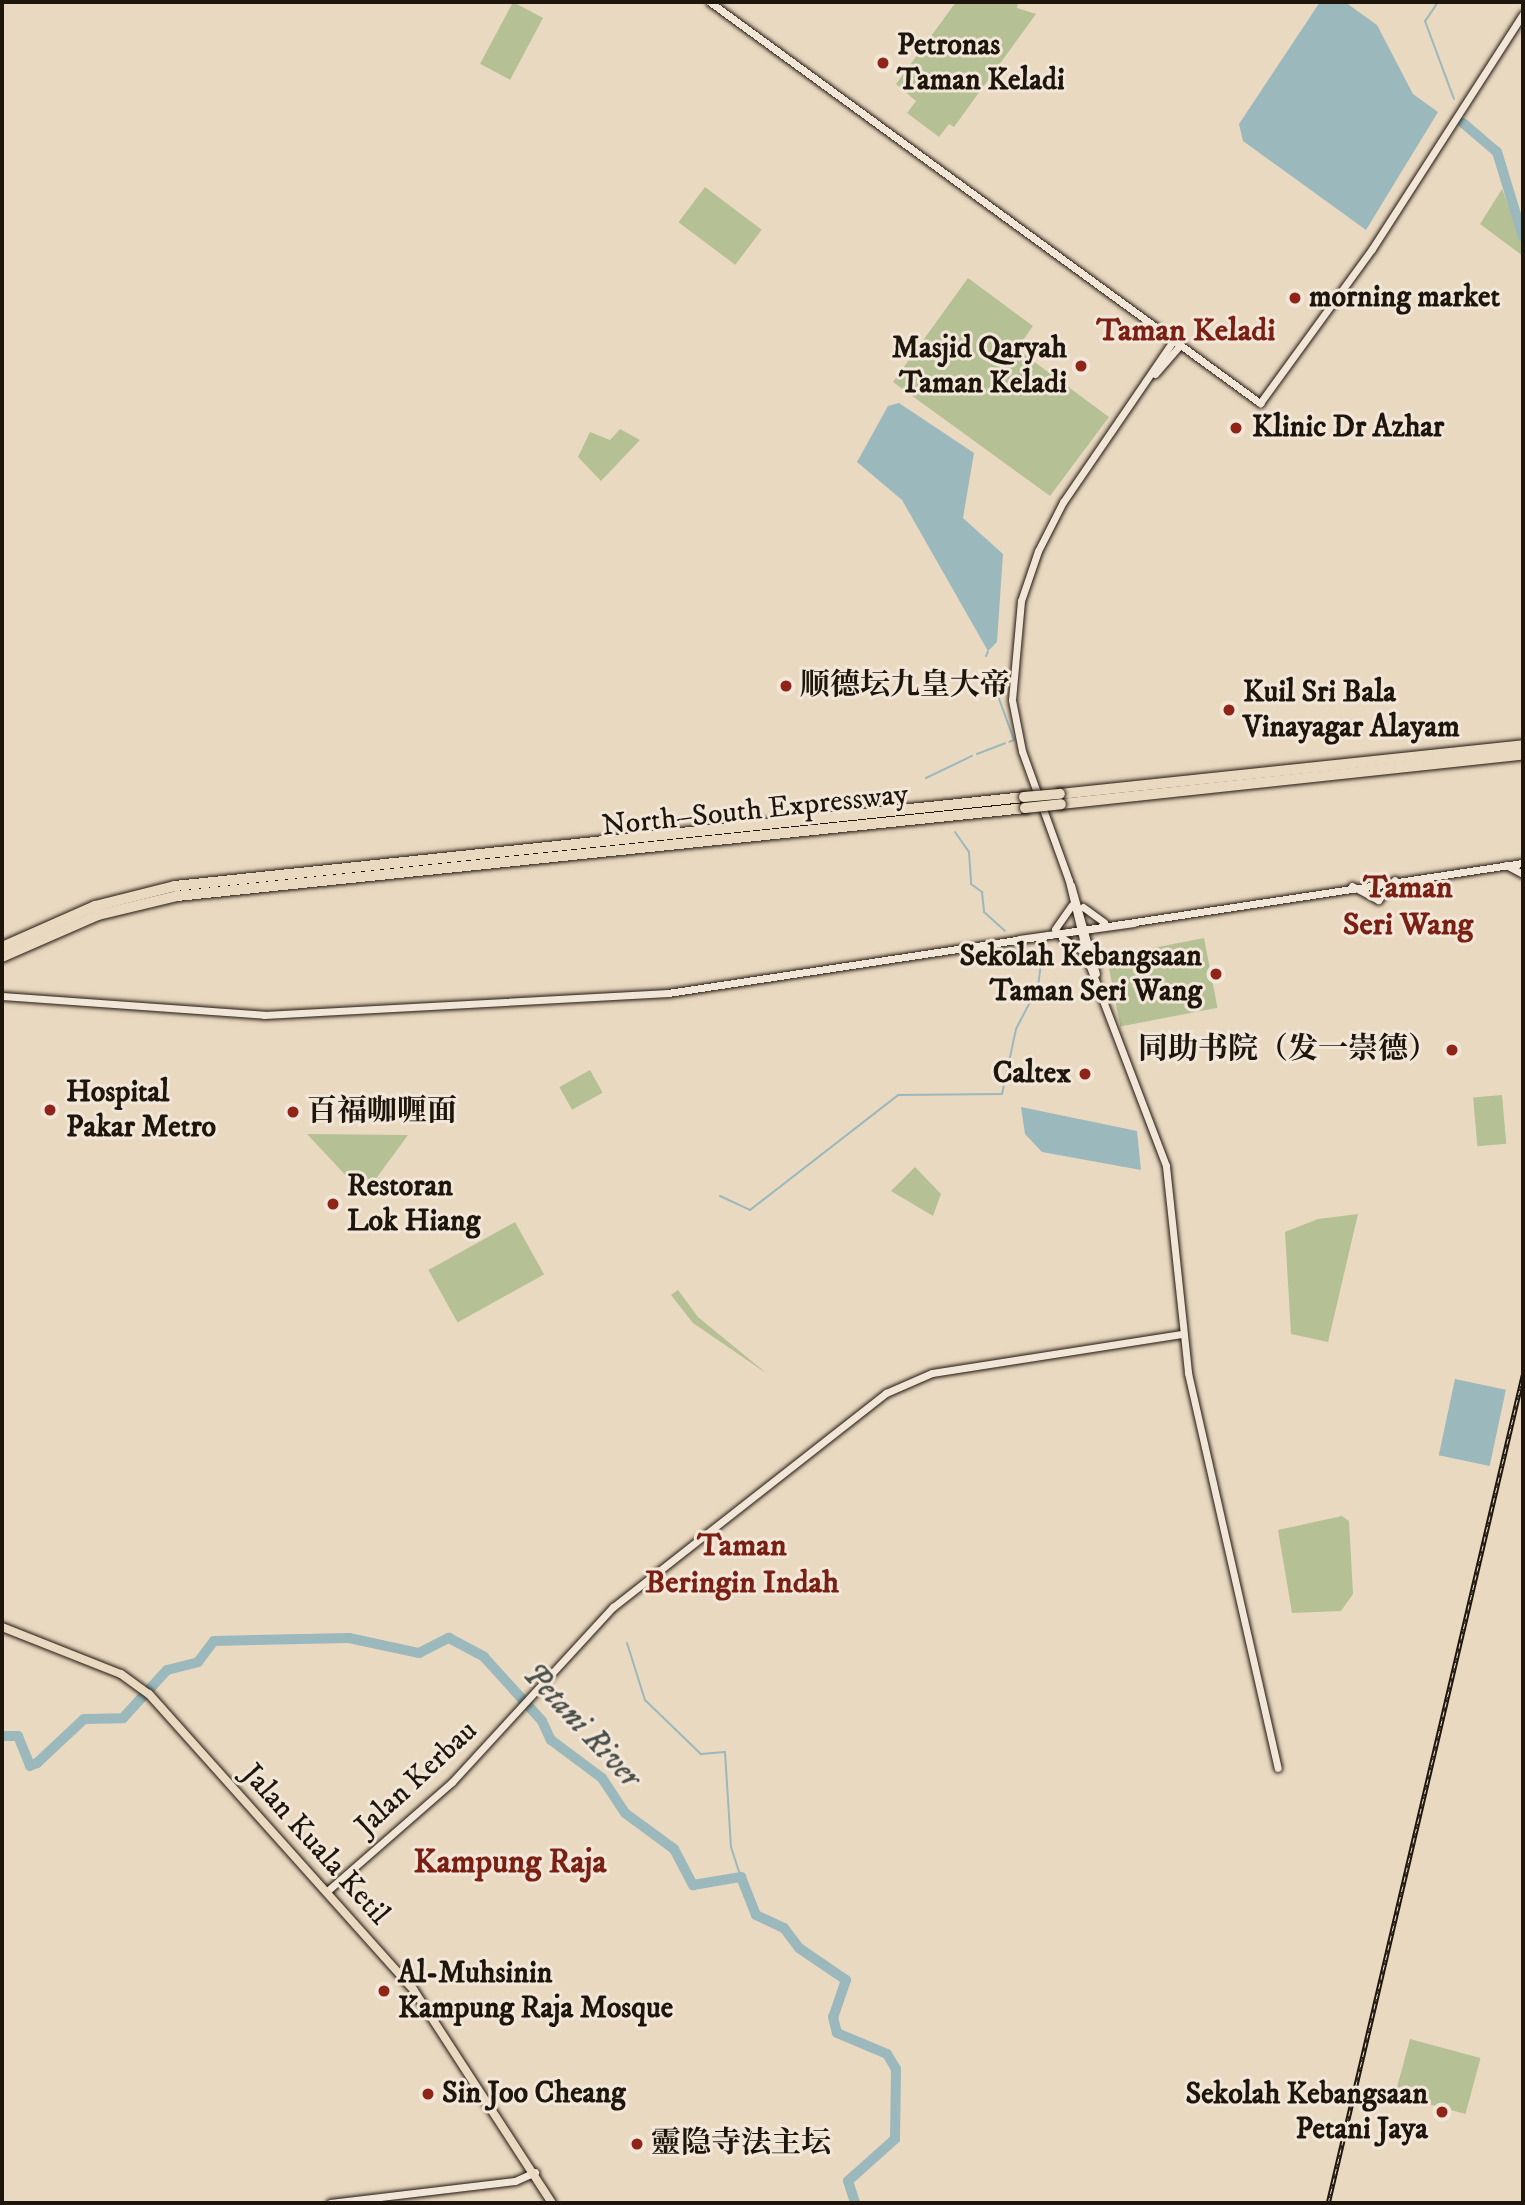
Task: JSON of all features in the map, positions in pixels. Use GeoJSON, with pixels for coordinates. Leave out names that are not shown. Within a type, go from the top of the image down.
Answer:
{"type":"FeatureCollection","features":[{"type":"Feature","properties":{"kind":"highway","name":"North–South Expressway"},"geometry":{"type":"LineString","coordinates":[[2,947],[98,915],[177,896],[1061,799],[1523,745]]}},
{"type":"Feature","properties":{"kind":"highway","name":"North–South Expressway"},"geometry":{"type":"LineString","coordinates":[[1061,799],[1523,755]]}},
{"type":"Feature","properties":{"kind":"highway","name":"North–South Expressway"},"geometry":{"type":"LineString","coordinates":[[2,957],[29,936]]}},
{"type":"Feature","properties":{"kind":"main road","name":"Jalan Kuala Ketil"},"geometry":{"type":"LineString","coordinates":[[2,1627],[139,1684],[149,1694],[430,2012],[535,2172],[552,2203]]}},
{"type":"Feature","properties":{"kind":"street"},"geometry":{"type":"LineString","coordinates":[[710,2],[1259,403],[1372,249],[1523,14]]}},
{"type":"Feature","properties":{"kind":"street"},"geometry":{"type":"LineString","coordinates":[[1176,343],[1063,502],[1021,601],[1013,650],[1015,724],[1077,904],[1096,979],[1166,1166],[1180,1334],[1278,1768]]}},
{"type":"Feature","properties":{"kind":"street"},"geometry":{"type":"LineString","coordinates":[[2,996],[250,1015],[389,1010],[668,993],[1134,923],[1398,878],[1523,863]]}},
{"type":"Feature","properties":{"kind":"street"},"geometry":{"type":"LineString","coordinates":[[1501,864],[1523,874]]}},
{"type":"Feature","properties":{"kind":"street"},"geometry":{"type":"LineString","coordinates":[[1351,886],[1378,900],[1398,878]]}},
{"type":"Feature","properties":{"kind":"street"},"geometry":{"type":"LineString","coordinates":[[1077,904],[1105,926]]}},
{"type":"Feature","properties":{"kind":"street"},"geometry":{"type":"LineString","coordinates":[[1055,933],[1077,904]]}},
{"type":"Feature","properties":{"kind":"street"},"geometry":{"type":"LineString","coordinates":[[1089,954],[1105,926]]}},
{"type":"Feature","properties":{"kind":"street"},"geometry":{"type":"LineString","coordinates":[[1055,933],[1089,954]]}},
{"type":"Feature","properties":{"kind":"street","name":"Jalan Kerbau"},"geometry":{"type":"LineString","coordinates":[[326,1892],[452,1782],[613,1607],[886,1393],[932,1373],[1180,1334]]}},
{"type":"Feature","properties":{"kind":"street"},"geometry":{"type":"LineString","coordinates":[[330,2203],[515,2181],[535,2172]]}},
{"type":"Feature","properties":{"kind":"green space"},"geometry":{"type":"Polygon","coordinates":[[[513,2],[543,18],[510,80],[480,64],[513,2]]]}},
{"type":"Feature","properties":{"kind":"green space"},"geometry":{"type":"Polygon","coordinates":[[[956,2],[1018,2],[1017,8],[1036,14],[954,127],[949,124],[939,137],[907,113],[916,101],[896,84],[956,2]]]}},
{"type":"Feature","properties":{"kind":"green space"},"geometry":{"type":"Polygon","coordinates":[[[705,187],[762,230],[735,265],[679,222],[705,187]]]}},
{"type":"Feature","properties":{"kind":"green space"},"geometry":{"type":"Polygon","coordinates":[[[1502,189],[1523,242],[1523,256],[1480,224],[1502,189]]]}},
{"type":"Feature","properties":{"kind":"green space"},"geometry":{"type":"Polygon","coordinates":[[[968,278],[1033,326],[1017,349],[1109,417],[1050,496],[893,382],[968,278]]]}},
{"type":"Feature","properties":{"kind":"green space"},"geometry":{"type":"Polygon","coordinates":[[[620,429],[640,440],[601,481],[578,457],[590,432],[610,440],[620,429]]]}},
{"type":"Feature","properties":{"kind":"green space"},"geometry":{"type":"Polygon","coordinates":[[[1204,938],[1218,1008],[1120,1027],[1107,957],[1204,938]]]}},
{"type":"Feature","properties":{"kind":"green space"},"geometry":{"type":"Polygon","coordinates":[[[590,1070],[603,1093],[572,1110],[559,1087],[590,1070]]]}},
{"type":"Feature","properties":{"kind":"green space"},"geometry":{"type":"Polygon","coordinates":[[[1502,1095],[1506,1144],[1477,1146],[1473,1098],[1502,1095]]]}},
{"type":"Feature","properties":{"kind":"green space"},"geometry":{"type":"Polygon","coordinates":[[[307,1134],[408,1135],[364,1195],[307,1134]]]}},
{"type":"Feature","properties":{"kind":"green space"},"geometry":{"type":"Polygon","coordinates":[[[915,1167],[941,1194],[933,1216],[891,1191],[915,1167]]]}},
{"type":"Feature","properties":{"kind":"green space"},"geometry":{"type":"Polygon","coordinates":[[[1358,1214],[1328,1342],[1291,1334],[1285,1232],[1318,1219],[1358,1214]]]}},
{"type":"Feature","properties":{"kind":"green space"},"geometry":{"type":"Polygon","coordinates":[[[515,1222],[544,1274],[458,1322],[428,1270],[515,1222]]]}},
{"type":"Feature","properties":{"kind":"green space"},"geometry":{"type":"Polygon","coordinates":[[[678,1290],[698,1317],[766,1373],[693,1323],[671,1295],[678,1290]]]}},
{"type":"Feature","properties":{"kind":"green space"},"geometry":{"type":"Polygon","coordinates":[[[1342,1516],[1349,1521],[1353,1594],[1341,1611],[1292,1613],[1278,1530],[1342,1516]]]}},
{"type":"Feature","properties":{"kind":"green space"},"geometry":{"type":"Polygon","coordinates":[[[1410,2039],[1481,2058],[1466,2114],[1395,2095],[1410,2039]]]}},
{"type":"Feature","properties":{"kind":"water"},"geometry":{"type":"Polygon","coordinates":[[[1320,2],[1345,2],[1377,25],[1413,94],[1438,112],[1366,230],[1243,141],[1239,124],[1320,2]]]}},
{"type":"Feature","properties":{"kind":"water"},"geometry":{"type":"Polygon","coordinates":[[[899,403],[974,453],[963,518],[1003,554],[997,642],[988,651],[902,500],[857,462],[888,406],[899,403]]]}},
{"type":"Feature","properties":{"kind":"water"},"geometry":{"type":"Polygon","coordinates":[[[1021,1107],[1137,1131],[1141,1170],[1042,1152],[1025,1134],[1021,1107]]]}},
{"type":"Feature","properties":{"kind":"water"},"geometry":{"type":"Polygon","coordinates":[[[1455,1379],[1506,1390],[1490,1466],[1439,1455],[1455,1379]]]}},
{"type":"Feature","properties":{"kind":"waterway"},"geometry":{"type":"LineString","coordinates":[[1438,2],[1425,21],[1454,99]]}},
{"type":"Feature","properties":{"kind":"waterway"},"geometry":{"type":"LineString","coordinates":[[1463,123],[1497,152],[1523,237]]}},
{"type":"Feature","properties":{"kind":"waterway"},"geometry":{"type":"LineString","coordinates":[[986,656],[988,651]]}},
{"type":"Feature","properties":{"kind":"waterway"},"geometry":{"type":"LineString","coordinates":[[990,674],[1014,740],[1009,742]]}},
{"type":"Feature","properties":{"kind":"waterway"},"geometry":{"type":"LineString","coordinates":[[977,754],[1005,743]]}},
{"type":"Feature","properties":{"kind":"waterway"},"geometry":{"type":"LineString","coordinates":[[926,778],[972,756]]}},
{"type":"Feature","properties":{"kind":"waterway"},"geometry":{"type":"LineString","coordinates":[[955,832],[969,852],[971,884],[982,892],[984,912],[1005,931]]}},
{"type":"Feature","properties":{"kind":"waterway"},"geometry":{"type":"LineString","coordinates":[[720,1196],[750,1210],[898,1095],[1002,1094],[1016,1029],[1038,987],[1041,961],[1024,949]]}},
{"type":"Feature","properties":{"kind":"waterway","name":"Petani River"},"geometry":{"type":"LineString","coordinates":[[2,1736],[18,1736],[30,1766],[37,1763],[84,1719],[123,1718],[167,1670],[198,1662],[214,1641],[349,1638],[419,1653],[449,1638],[484,1657],[542,1721],[551,1740],[602,1778],[625,1813],[674,1849],[693,1885],[741,1877],[756,1915],[784,1928],[799,1948],[846,1980],[833,2017],[837,2033],[887,2054],[896,2069],[895,2139],[848,2181],[855,2203]]}},
{"type":"Feature","properties":{"kind":"waterway"},"geometry":{"type":"LineString","coordinates":[[627,1643],[645,1700],[701,1754],[725,1752],[731,1847],[741,1877]]}},
{"type":"Feature","properties":{"kind":"railway"},"geometry":{"type":"LineString","coordinates":[[1328,2203],[1523,1375]]}},
{"type":"Feature","properties":{"kind":"place","name":"Petronas Taman Keladi"},"geometry":{"type":"Point","coordinates":[883,63]}},
{"type":"Feature","properties":{"kind":"place","name":"morning market"},"geometry":{"type":"Point","coordinates":[1295,298]}},
{"type":"Feature","properties":{"kind":"place","name":"Masjid Qaryah Taman Keladi"},"geometry":{"type":"Point","coordinates":[1081,366]}},
{"type":"Feature","properties":{"kind":"place","name":"Klinic Dr Azhar"},"geometry":{"type":"Point","coordinates":[1236,428]}},
{"type":"Feature","properties":{"kind":"place","name":"顺德坛九皇大帝"},"geometry":{"type":"Point","coordinates":[786,686]}},
{"type":"Feature","properties":{"kind":"place","name":"Kuil Sri Bala Vinayagar Alayam"},"geometry":{"type":"Point","coordinates":[1229,710]}},
{"type":"Feature","properties":{"kind":"place","name":"Sekolah Kebangsaan Taman Seri Wang"},"geometry":{"type":"Point","coordinates":[1216,974]}},
{"type":"Feature","properties":{"kind":"place","name":"同助书院（发一崇德）"},"geometry":{"type":"Point","coordinates":[1452,1050]}},
{"type":"Feature","properties":{"kind":"place","name":"Caltex"},"geometry":{"type":"Point","coordinates":[1085,1074]}},
{"type":"Feature","properties":{"kind":"place","name":"Hospital Pakar Metro"},"geometry":{"type":"Point","coordinates":[50,1110]}},
{"type":"Feature","properties":{"kind":"place","name":"百福咖喱面"},"geometry":{"type":"Point","coordinates":[293,1112]}},
{"type":"Feature","properties":{"kind":"place","name":"Restoran Lok Hiang"},"geometry":{"type":"Point","coordinates":[333,1204]}},
{"type":"Feature","properties":{"kind":"place","name":"Al-Muhsinin Kampung Raja Mosque"},"geometry":{"type":"Point","coordinates":[384,1991]}},
{"type":"Feature","properties":{"kind":"place","name":"Sin Joo Cheang"},"geometry":{"type":"Point","coordinates":[428,2094]}},
{"type":"Feature","properties":{"kind":"place","name":"Sekolah Kebangsaan Petani Jaya"},"geometry":{"type":"Point","coordinates":[1442,2112]}},
{"type":"Feature","properties":{"kind":"place","name":"靈隐寺法主坛"},"geometry":{"type":"Point","coordinates":[637,2144]}},
{"type":"Feature","properties":{"kind":"district","name":"Taman Keladi"},"geometry":{"type":"Point","coordinates":[1186,331]}},
{"type":"Feature","properties":{"kind":"district","name":"Taman Seri Wang"},"geometry":{"type":"Point","coordinates":[1408,908]}},
{"type":"Feature","properties":{"kind":"district","name":"Taman Beringin Indah"},"geometry":{"type":"Point","coordinates":[742,1566]}},
{"type":"Feature","properties":{"kind":"district","name":"Kampung Raja"},"geometry":{"type":"Point","coordinates":[510,1863]}}]}
